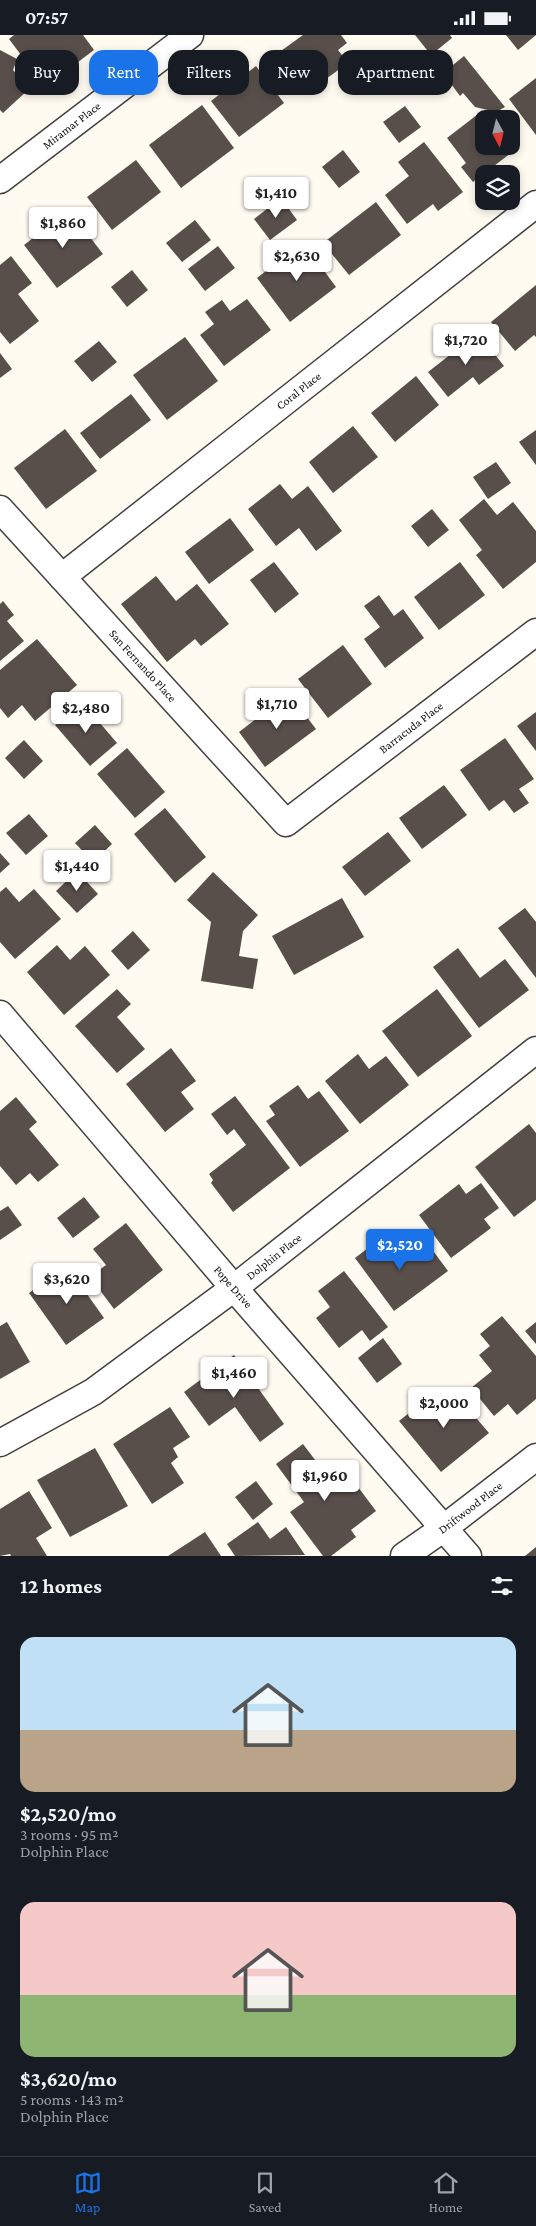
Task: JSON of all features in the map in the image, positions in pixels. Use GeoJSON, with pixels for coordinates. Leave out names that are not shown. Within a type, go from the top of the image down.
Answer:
{"type":"FeatureCollection","features":[{"type":"Feature","properties":{"kind":"street","name":"Miramar Place"},"geometry":{"type":"LineString","coordinates":[[0,180],[190,35]]}},
{"type":"Feature","properties":{"kind":"street","name":"Coral Place"},"geometry":{"type":"LineString","coordinates":[[62,577],[536,204]]}},
{"type":"Feature","properties":{"kind":"street","name":"San Fernando Place"},"geometry":{"type":"LineString","coordinates":[[0,509],[286,823]]}},
{"type":"Feature","properties":{"kind":"street","name":"Barracuda Place"},"geometry":{"type":"LineString","coordinates":[[286,823],[536,632]]}},
{"type":"Feature","properties":{"kind":"street","name":"Pope Drive"},"geometry":{"type":"LineString","coordinates":[[0,1014],[9,1040],[234,1288],[468,1556]]}},
{"type":"Feature","properties":{"kind":"street","name":"Dolphin Place"},"geometry":{"type":"LineString","coordinates":[[0,1443],[93,1393],[234,1288],[536,1050]]}},
{"type":"Feature","properties":{"kind":"street","name":"Driftwood Place"},"geometry":{"type":"LineString","coordinates":[[404,1556],[444,1528],[536,1457]]}},
{"type":"Feature","properties":{"kind":"building"},"geometry":{"type":"Polygon","coordinates":[[[14,35],[83,35],[94,50],[89,50],[89,54],[79,61],[79,50],[17,50],[9,39],[14,35]]]}},
{"type":"Feature","properties":{"kind":"building"},"geometry":{"type":"Polygon","coordinates":[[[303,35],[341,35],[347,43],[338,50],[338,70],[328,77],[328,50],[282,50],[303,35]]]}},
{"type":"Feature","properties":{"kind":"building"},"geometry":{"type":"Polygon","coordinates":[[[415,35],[450,35],[452,38],[437,50],[427,50],[415,35]]]}},
{"type":"Feature","properties":{"kind":"building"},"geometry":{"type":"Polygon","coordinates":[[[506,35],[536,35],[518,50],[506,35]]]}},
{"type":"Feature","properties":{"kind":"building"},"geometry":{"type":"Polygon","coordinates":[[[0,50],[15,58],[13,70],[15,72],[15,95],[22,95],[3,113],[0,110],[0,50]]]}},
{"type":"Feature","properties":{"kind":"building"},"geometry":{"type":"Polygon","coordinates":[[[464,56],[505,107],[500,110],[488,110],[475,107],[463,93],[460,96],[453,87],[453,65],[464,56]]]}},
{"type":"Feature","properties":{"kind":"building"},"geometry":{"type":"Polygon","coordinates":[[[256,66],[259,70],[259,95],[278,95],[284,103],[239,137],[211,101],[219,95],[249,95],[249,71],[256,66]]]}},
{"type":"Feature","properties":{"kind":"building"},"geometry":{"type":"Polygon","coordinates":[[[536,78],[536,135],[520,114],[520,110],[517,110],[509,99],[536,78]]]}},
{"type":"Feature","properties":{"kind":"building"},"geometry":{"type":"Polygon","coordinates":[[[202,105],[234,148],[181,188],[149,145],[202,105]]]}},
{"type":"Feature","properties":{"kind":"building"},"geometry":{"type":"Polygon","coordinates":[[[405,106],[421,127],[399,143],[383,122],[405,106]]]}},
{"type":"Feature","properties":{"kind":"building"},"geometry":{"type":"Polygon","coordinates":[[[475,116],[475,155],[508,155],[495,165],[475,165],[475,180],[473,182],[461,167],[466,163],[447,138],[475,116]]]}},
{"type":"Feature","properties":{"kind":"building"},"geometry":{"type":"Polygon","coordinates":[[[424,142],[463,192],[438,211],[433,204],[407,224],[385,195],[409,176],[398,162],[424,142]]]}},
{"type":"Feature","properties":{"kind":"building"},"geometry":{"type":"Polygon","coordinates":[[[343,150],[360,172],[339,188],[322,167],[343,150]]]}},
{"type":"Feature","properties":{"kind":"building"},"geometry":{"type":"Polygon","coordinates":[[[136,160],[161,192],[112,230],[87,197],[136,160]]]}},
{"type":"Feature","properties":{"kind":"building"},"geometry":{"type":"Polygon","coordinates":[[[281,198],[297,220],[270,240],[254,219],[281,198]]]}},
{"type":"Feature","properties":{"kind":"building"},"geometry":{"type":"Polygon","coordinates":[[[376,202],[401,235],[349,275],[323,243],[376,202]]]}},
{"type":"Feature","properties":{"kind":"building"},"geometry":{"type":"Polygon","coordinates":[[[69,210],[103,254],[57,288],[24,245],[69,210]]]}},
{"type":"Feature","properties":{"kind":"building"},"geometry":{"type":"Polygon","coordinates":[[[195,220],[211,240],[182,262],[166,243],[195,220]]]}},
{"type":"Feature","properties":{"kind":"building"},"geometry":{"type":"Polygon","coordinates":[[[303,242],[336,287],[290,322],[257,278],[303,242]]]}},
{"type":"Feature","properties":{"kind":"building"},"geometry":{"type":"Polygon","coordinates":[[[218,246],[235,268],[205,291],[188,269],[218,246]]]}},
{"type":"Feature","properties":{"kind":"building"},"geometry":{"type":"Polygon","coordinates":[[[11,256],[32,283],[18,294],[39,321],[10,344],[0,332],[0,265],[11,256]]]}},
{"type":"Feature","properties":{"kind":"building"},"geometry":{"type":"Polygon","coordinates":[[[132,270],[148,290],[127,307],[111,287],[132,270]]]}},
{"type":"Feature","properties":{"kind":"building"},"geometry":{"type":"Polygon","coordinates":[[[536,285],[536,337],[534,335],[515,351],[491,322],[536,285]]]}},
{"type":"Feature","properties":{"kind":"building"},"geometry":{"type":"Polygon","coordinates":[[[247,299],[271,330],[224,366],[200,335],[214,324],[205,312],[222,300],[230,311],[247,299]]]}},
{"type":"Feature","properties":{"kind":"building"},"geometry":{"type":"Polygon","coordinates":[[[478,333],[504,366],[479,385],[473,377],[448,397],[428,372],[478,333]]]}},
{"type":"Feature","properties":{"kind":"building"},"geometry":{"type":"Polygon","coordinates":[[[185,337],[218,381],[167,420],[133,375],[185,337]]]}},
{"type":"Feature","properties":{"kind":"building"},"geometry":{"type":"Polygon","coordinates":[[[99,341],[117,362],[92,382],[74,361],[99,341]]]}},
{"type":"Feature","properties":{"kind":"building"},"geometry":{"type":"Polygon","coordinates":[[[0,353],[12,369],[0,378],[0,353]]]}},
{"type":"Feature","properties":{"kind":"building"},"geometry":{"type":"Polygon","coordinates":[[[416,376],[439,405],[395,442],[371,413],[416,376]]]}},
{"type":"Feature","properties":{"kind":"building"},"geometry":{"type":"Polygon","coordinates":[[[131,394],[151,420],[100,459],[80,433],[131,394]]]}},
{"type":"Feature","properties":{"kind":"building"},"geometry":{"type":"Polygon","coordinates":[[[353,426],[378,457],[333,493],[309,462],[353,426]]]}},
{"type":"Feature","properties":{"kind":"building"},"geometry":{"type":"Polygon","coordinates":[[[65,429],[97,471],[46,509],[14,468],[65,429]]]}},
{"type":"Feature","properties":{"kind":"building"},"geometry":{"type":"Polygon","coordinates":[[[536,430],[536,465],[519,442],[536,430]]]}},
{"type":"Feature","properties":{"kind":"building"},"geometry":{"type":"Polygon","coordinates":[[[496,462],[511,483],[488,499],[473,477],[496,462]]]}},
{"type":"Feature","properties":{"kind":"building"},"geometry":{"type":"Polygon","coordinates":[[[280,484],[292,499],[308,486],[342,531],[316,551],[299,528],[276,546],[248,509],[280,484]]]}},
{"type":"Feature","properties":{"kind":"building"},"geometry":{"type":"Polygon","coordinates":[[[484,499],[497,515],[513,502],[536,531],[536,562],[503,589],[476,555],[482,550],[459,520],[484,499]]]}},
{"type":"Feature","properties":{"kind":"building"},"geometry":{"type":"Polygon","coordinates":[[[432,509],[449,530],[428,547],[411,526],[432,509]]]}},
{"type":"Feature","properties":{"kind":"building"},"geometry":{"type":"Polygon","coordinates":[[[230,518],[254,550],[209,584],[185,552],[230,518]]]}},
{"type":"Feature","properties":{"kind":"building"},"geometry":{"type":"Polygon","coordinates":[[[274,562],[299,594],[275,613],[250,580],[274,562]]]}},
{"type":"Feature","properties":{"kind":"building"},"geometry":{"type":"Polygon","coordinates":[[[460,562],[485,595],[439,630],[414,597],[460,562]]]}},
{"type":"Feature","properties":{"kind":"building"},"geometry":{"type":"Polygon","coordinates":[[[156,576],[176,601],[197,584],[229,624],[201,646],[195,639],[167,662],[121,604],[156,576]]]}},
{"type":"Feature","properties":{"kind":"building"},"geometry":{"type":"Polygon","coordinates":[[[379,595],[394,616],[403,609],[424,638],[385,668],[364,639],[380,627],[364,606],[379,595]]]}},
{"type":"Feature","properties":{"kind":"building"},"geometry":{"type":"Polygon","coordinates":[[[3,601],[14,615],[7,621],[24,641],[0,661],[0,604],[3,601]]]}},
{"type":"Feature","properties":{"kind":"building"},"geometry":{"type":"Polygon","coordinates":[[[37,639],[77,685],[35,721],[22,705],[8,718],[0,708],[0,670],[37,639]]]}},
{"type":"Feature","properties":{"kind":"building"},"geometry":{"type":"Polygon","coordinates":[[[343,645],[372,684],[328,718],[298,679],[343,645]]]}},
{"type":"Feature","properties":{"kind":"building"},"geometry":{"type":"Polygon","coordinates":[[[289,694],[316,729],[265,767],[239,732],[289,694]]]}},
{"type":"Feature","properties":{"kind":"building"},"geometry":{"type":"Polygon","coordinates":[[[82,702],[117,743],[90,766],[55,725],[82,702]]]}},
{"type":"Feature","properties":{"kind":"building"},"geometry":{"type":"Polygon","coordinates":[[[536,712],[536,751],[517,726],[536,712]]]}},
{"type":"Feature","properties":{"kind":"building"},"geometry":{"type":"Polygon","coordinates":[[[505,738],[534,779],[519,789],[529,803],[514,813],[504,800],[489,811],[460,770],[505,738]]]}},
{"type":"Feature","properties":{"kind":"building"},"geometry":{"type":"Polygon","coordinates":[[[24,740],[43,761],[24,779],[5,758],[24,740]]]}},
{"type":"Feature","properties":{"kind":"building"},"geometry":{"type":"Polygon","coordinates":[[[127,748],[165,792],[135,818],[97,774],[127,748]]]}},
{"type":"Feature","properties":{"kind":"building"},"geometry":{"type":"Polygon","coordinates":[[[444,785],[467,815],[422,849],[399,818],[444,785]]]}},
{"type":"Feature","properties":{"kind":"building"},"geometry":{"type":"Polygon","coordinates":[[[165,808],[206,857],[175,883],[134,834],[165,808]]]}},
{"type":"Feature","properties":{"kind":"building"},"geometry":{"type":"Polygon","coordinates":[[[29,814],[48,836],[26,855],[6,833],[29,814]]]}},
{"type":"Feature","properties":{"kind":"building"},"geometry":{"type":"Polygon","coordinates":[[[95,825],[112,844],[93,862],[75,843],[95,825]]]}},
{"type":"Feature","properties":{"kind":"building"},"geometry":{"type":"Polygon","coordinates":[[[388,832],[411,861],[365,896],[342,867],[388,832]]]}},
{"type":"Feature","properties":{"kind":"building"},"geometry":{"type":"Polygon","coordinates":[[[0,853],[10,864],[0,873],[0,853]]]}},
{"type":"Feature","properties":{"kind":"building"},"geometry":{"type":"Polygon","coordinates":[[[77,871],[98,894],[77,913],[56,891],[77,871]]]}},
{"type":"Feature","properties":{"kind":"building"},"geometry":{"type":"Polygon","coordinates":[[[213,872],[258,915],[243,931],[239,956],[258,959],[253,989],[201,981],[211,922],[187,900],[213,872]]]}},
{"type":"Feature","properties":{"kind":"building"},"geometry":{"type":"Polygon","coordinates":[[[6,887],[19,902],[34,889],[61,919],[15,959],[0,942],[0,892],[6,887]]]}},
{"type":"Feature","properties":{"kind":"building"},"geometry":{"type":"Polygon","coordinates":[[[342,898],[364,937],[294,975],[272,936],[342,898]]]}},
{"type":"Feature","properties":{"kind":"building"},"geometry":{"type":"Polygon","coordinates":[[[525,908],[536,922],[536,978],[498,928],[525,908]]]}},
{"type":"Feature","properties":{"kind":"building"},"geometry":{"type":"Polygon","coordinates":[[[133,931],[150,950],[128,970],[111,951],[133,931]]]}},
{"type":"Feature","properties":{"kind":"building"},"geometry":{"type":"Polygon","coordinates":[[[57,945],[70,960],[85,946],[110,975],[64,1015],[27,972],[57,945]]]}},
{"type":"Feature","properties":{"kind":"building"},"geometry":{"type":"Polygon","coordinates":[[[458,948],[480,978],[505,959],[529,990],[479,1028],[433,967],[458,948]]]}},
{"type":"Feature","properties":{"kind":"building"},"geometry":{"type":"Polygon","coordinates":[[[117,989],[131,1004],[117,1017],[145,1049],[117,1073],[75,1026],[117,989]]]}},
{"type":"Feature","properties":{"kind":"building"},"geometry":{"type":"Polygon","coordinates":[[[437,989],[472,1036],[418,1077],[382,1031],[437,989]]]}},
{"type":"Feature","properties":{"kind":"building"},"geometry":{"type":"Polygon","coordinates":[[[171,1048],[196,1081],[181,1092],[194,1109],[165,1132],[126,1084],[171,1048]]]}},
{"type":"Feature","properties":{"kind":"building"},"geometry":{"type":"Polygon","coordinates":[[[358,1054],[369,1069],[386,1056],[409,1085],[360,1124],[325,1081],[358,1054]]]}},
{"type":"Feature","properties":{"kind":"building"},"geometry":{"type":"Polygon","coordinates":[[[298,1085],[308,1099],[319,1091],[349,1131],[300,1167],[266,1121],[275,1115],[269,1106],[298,1085]]]}},
{"type":"Feature","properties":{"kind":"building"},"geometry":{"type":"Polygon","coordinates":[[[235,1096],[290,1168],[233,1212],[211,1183],[213,1180],[209,1174],[246,1145],[234,1129],[227,1135],[211,1114],[235,1096]]]}},
{"type":"Feature","properties":{"kind":"building"},"geometry":{"type":"Polygon","coordinates":[[[16,1097],[37,1122],[29,1129],[59,1165],[38,1182],[30,1173],[16,1185],[0,1166],[0,1111],[16,1097]]]}},
{"type":"Feature","properties":{"kind":"building"},"geometry":{"type":"Polygon","coordinates":[[[529,1124],[536,1133],[536,1200],[514,1217],[475,1167],[529,1124]]]}},
{"type":"Feature","properties":{"kind":"building"},"geometry":{"type":"Polygon","coordinates":[[[481,1183],[499,1208],[484,1219],[491,1228],[451,1258],[419,1215],[459,1184],[466,1194],[481,1183]]]}},
{"type":"Feature","properties":{"kind":"building"},"geometry":{"type":"Polygon","coordinates":[[[84,1197],[100,1217],[73,1238],[57,1218],[84,1197]]]}},
{"type":"Feature","properties":{"kind":"building"},"geometry":{"type":"Polygon","coordinates":[[[8,1206],[22,1225],[0,1240],[0,1211],[8,1206]]]}},
{"type":"Feature","properties":{"kind":"building"},"geometry":{"type":"Polygon","coordinates":[[[126,1223],[163,1270],[114,1309],[90,1277],[106,1265],[93,1249],[126,1223]]]}},
{"type":"Feature","properties":{"kind":"building"},"geometry":{"type":"Polygon","coordinates":[[[385,1235],[405,1262],[428,1244],[448,1271],[394,1311],[355,1258],[385,1235]]]}},
{"type":"Feature","properties":{"kind":"building"},"geometry":{"type":"Polygon","coordinates":[[[67,1266],[104,1318],[66,1345],[29,1293],[67,1266]]]}},
{"type":"Feature","properties":{"kind":"building"},"geometry":{"type":"Polygon","coordinates":[[[344,1271],[388,1327],[370,1341],[362,1330],[339,1348],[316,1318],[330,1307],[318,1291],[344,1271]]]}},
{"type":"Feature","properties":{"kind":"building"},"geometry":{"type":"Polygon","coordinates":[[[502,1316],[536,1356],[536,1399],[517,1415],[508,1404],[494,1416],[471,1388],[492,1371],[479,1355],[490,1346],[480,1334],[502,1316]]]}},
{"type":"Feature","properties":{"kind":"building"},"geometry":{"type":"Polygon","coordinates":[[[7,1322],[30,1362],[0,1379],[0,1326],[7,1322]]]}},
{"type":"Feature","properties":{"kind":"building"},"geometry":{"type":"Polygon","coordinates":[[[536,1322],[536,1344],[525,1331],[536,1322]]]}},
{"type":"Feature","properties":{"kind":"building"},"geometry":{"type":"Polygon","coordinates":[[[383,1338],[402,1364],[377,1383],[358,1358],[383,1338]]]}},
{"type":"Feature","properties":{"kind":"building"},"geometry":{"type":"Polygon","coordinates":[[[234,1355],[284,1424],[260,1442],[235,1407],[209,1426],[184,1392],[234,1355]]]}},
{"type":"Feature","properties":{"kind":"building"},"geometry":{"type":"Polygon","coordinates":[[[439,1389],[452,1405],[460,1399],[489,1433],[441,1472],[399,1421],[439,1389]]]}},
{"type":"Feature","properties":{"kind":"building"},"geometry":{"type":"Polygon","coordinates":[[[170,1407],[190,1437],[173,1448],[178,1457],[171,1463],[184,1483],[152,1504],[113,1444],[170,1407]]]}},
{"type":"Feature","properties":{"kind":"building"},"geometry":{"type":"Polygon","coordinates":[[[303,1444],[325,1473],[343,1480],[349,1475],[376,1511],[351,1530],[356,1537],[331,1556],[323,1556],[290,1512],[304,1502],[276,1464],[303,1444]]]}},
{"type":"Feature","properties":{"kind":"building"},"geometry":{"type":"Polygon","coordinates":[[[95,1448],[128,1506],[70,1537],[37,1480],[95,1448]]]}},
{"type":"Feature","properties":{"kind":"building"},"geometry":{"type":"Polygon","coordinates":[[[256,1481],[273,1504],[253,1520],[235,1497],[256,1481]]]}},
{"type":"Feature","properties":{"kind":"building"},"geometry":{"type":"Polygon","coordinates":[[[29,1491],[52,1528],[36,1538],[47,1556],[11,1556],[10,1554],[0,1556],[0,1509],[29,1491]]]}},
{"type":"Feature","properties":{"kind":"building"},"geometry":{"type":"Polygon","coordinates":[[[258,1522],[270,1539],[286,1527],[305,1555],[235,1556],[227,1544],[258,1522]]]}},
{"type":"Feature","properties":{"kind":"building"},"geometry":{"type":"Polygon","coordinates":[[[205,1532],[221,1556],[168,1556],[205,1532]]]}},
{"type":"Feature","properties":{"kind":"building"},"geometry":{"type":"Polygon","coordinates":[[[536,1547],[536,1556],[525,1556],[536,1547]]]}}]}
